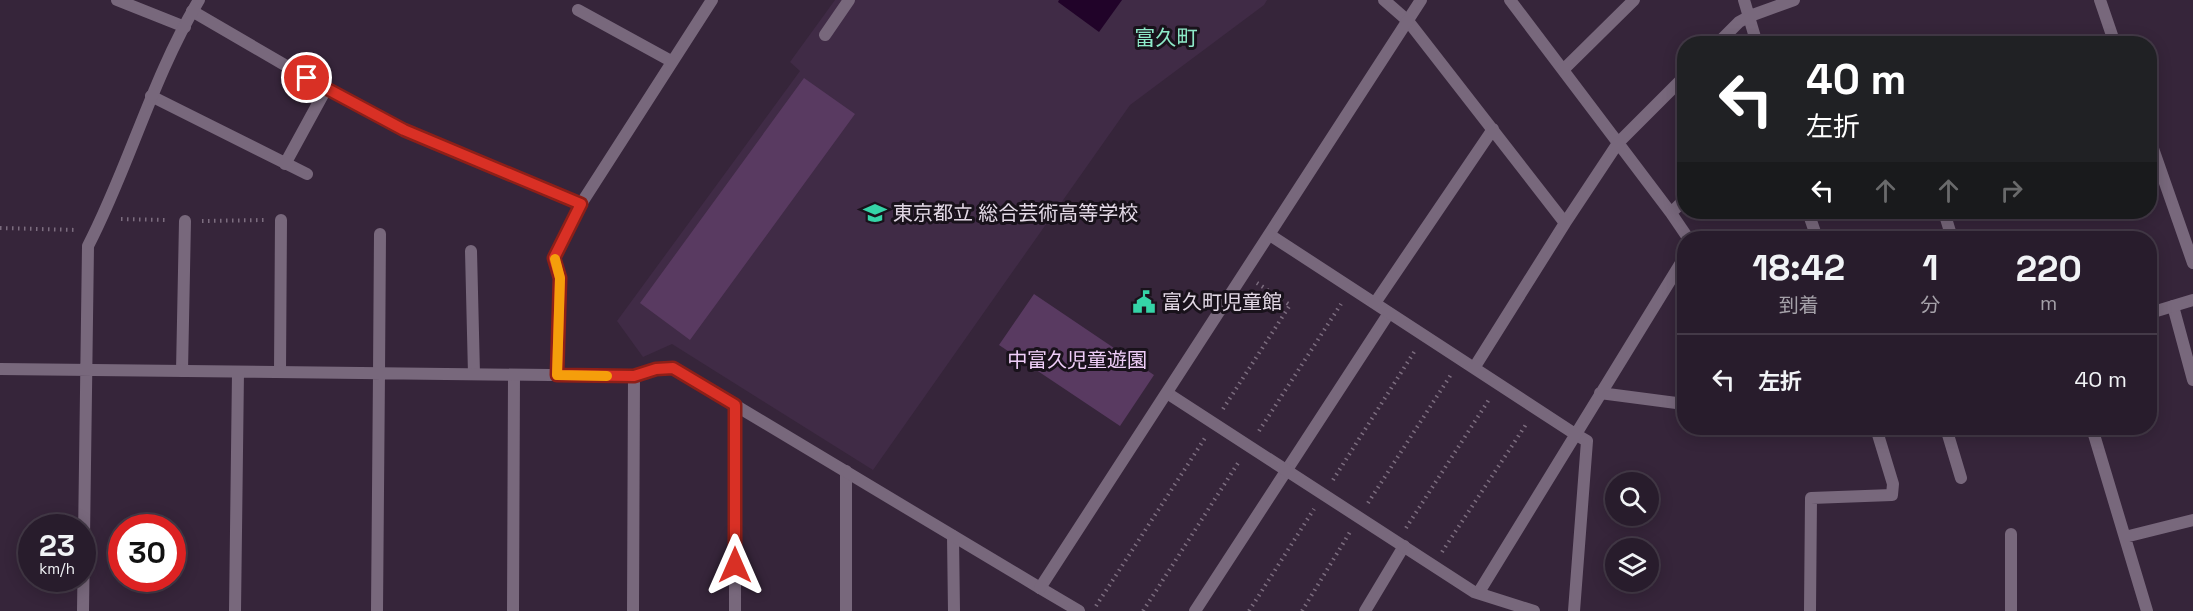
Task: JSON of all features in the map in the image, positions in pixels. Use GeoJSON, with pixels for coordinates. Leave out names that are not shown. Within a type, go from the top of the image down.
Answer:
{"type":"FeatureCollection","features":[{"type":"Feature","properties":{"kind":"street"},"geometry":{"type":"LineString","coordinates":[[117,0],[185,27]]}},
{"type":"Feature","properties":{"kind":"street"},"geometry":{"type":"LineString","coordinates":[[825,35],[849,0]]}},
{"type":"Feature","properties":{"kind":"street"},"geometry":{"type":"LineString","coordinates":[[1384,0],[1408,21],[1564,223]]}},
{"type":"Feature","properties":{"kind":"street"},"geometry":{"type":"LineString","coordinates":[[1040,588],[1421,0]]}},
{"type":"Feature","properties":{"kind":"street"},"geometry":{"type":"LineString","coordinates":[[1510,0],[1683,231]]}},
{"type":"Feature","properties":{"kind":"street"},"geometry":{"type":"LineString","coordinates":[[1563,70],[1634,0]]}},
{"type":"Feature","properties":{"kind":"street"},"geometry":{"type":"LineString","coordinates":[[1744,0],[1755,36]]}},
{"type":"Feature","properties":{"kind":"street"},"geometry":{"type":"LineString","coordinates":[[1725,36],[1739,22],[1750,16],[1794,0]]}},
{"type":"Feature","properties":{"kind":"street"},"geometry":{"type":"LineString","coordinates":[[2100,0],[2112,36]]}},
{"type":"Feature","properties":{"kind":"street"},"geometry":{"type":"LineString","coordinates":[[557,375],[560,278],[554,258],[581,204],[707,1]]}},
{"type":"Feature","properties":{"kind":"street"},"geometry":{"type":"LineString","coordinates":[[82,611],[88,246],[151,96],[195,6],[326,89],[404,130],[581,204]]}},
{"type":"Feature","properties":{"kind":"street"},"geometry":{"type":"LineString","coordinates":[[578,10],[671,61]]}},
{"type":"Feature","properties":{"kind":"street"},"geometry":{"type":"LineString","coordinates":[[1474,368],[1564,223],[1618,143],[1677,83]]}},
{"type":"Feature","properties":{"kind":"street"},"geometry":{"type":"LineString","coordinates":[[285,164],[326,89]]}},
{"type":"Feature","properties":{"kind":"street"},"geometry":{"type":"LineString","coordinates":[[151,96],[307,174]]}},
{"type":"Feature","properties":{"kind":"street"},"geometry":{"type":"LineString","coordinates":[[1374,303],[1493,129]]}},
{"type":"Feature","properties":{"kind":"street"},"geometry":{"type":"LineString","coordinates":[[2157,160],[2193,264]]}},
{"type":"Feature","properties":{"kind":"street"},"geometry":{"type":"LineString","coordinates":[[1671,213],[1677,207]]}},
{"type":"Feature","properties":{"kind":"street"},"geometry":{"type":"LineString","coordinates":[[280,372],[281,220]]}},
{"type":"Feature","properties":{"kind":"street"},"geometry":{"type":"LineString","coordinates":[[182,371],[185,221]]}},
{"type":"Feature","properties":{"kind":"street"},"geometry":{"type":"LineString","coordinates":[[377,611],[380,234]]}},
{"type":"Feature","properties":{"kind":"street"},"geometry":{"type":"LineString","coordinates":[[1270,235],[1587,441],[1574,611]]}},
{"type":"Feature","properties":{"kind":"street"},"geometry":{"type":"LineString","coordinates":[[471,251],[474,374]]}},
{"type":"Feature","properties":{"kind":"street"},"geometry":{"type":"LineString","coordinates":[[1479,592],[1677,269]]}},
{"type":"Feature","properties":{"kind":"street"},"geometry":{"type":"LineString","coordinates":[[2157,311],[2193,300]]}},
{"type":"Feature","properties":{"kind":"street"},"geometry":{"type":"LineString","coordinates":[[2173,306],[2193,380]]}},
{"type":"Feature","properties":{"kind":"street"},"geometry":{"type":"LineString","coordinates":[[1195,611],[1389,313]]}},
{"type":"Feature","properties":{"kind":"street"},"geometry":{"type":"LineString","coordinates":[[0,369],[634,376],[656,369],[673,368],[1076,610]]}},
{"type":"Feature","properties":{"kind":"street"},"geometry":{"type":"LineString","coordinates":[[235,611],[238,372]]}},
{"type":"Feature","properties":{"kind":"street"},"geometry":{"type":"LineString","coordinates":[[513,611],[514,375]]}},
{"type":"Feature","properties":{"kind":"street"},"geometry":{"type":"LineString","coordinates":[[633,611],[634,376]]}},
{"type":"Feature","properties":{"kind":"street"},"geometry":{"type":"LineString","coordinates":[[1167,393],[1474,592],[1534,611]]}},
{"type":"Feature","properties":{"kind":"street"},"geometry":{"type":"LineString","coordinates":[[1600,393],[1677,403]]}},
{"type":"Feature","properties":{"kind":"street"},"geometry":{"type":"LineString","coordinates":[[735,405],[735,611]]}},
{"type":"Feature","properties":{"kind":"street"},"geometry":{"type":"LineString","coordinates":[[1810,611],[1811,498],[1892,495],[1893,484],[1878,435]]}},
{"type":"Feature","properties":{"kind":"street"},"geometry":{"type":"LineString","coordinates":[[1948,435],[1960,478]]}},
{"type":"Feature","properties":{"kind":"street"},"geometry":{"type":"LineString","coordinates":[[2094,435],[2147,611]]}},
{"type":"Feature","properties":{"kind":"street"},"geometry":{"type":"LineString","coordinates":[[846,471],[846,611]]}},
{"type":"Feature","properties":{"kind":"street"},"geometry":{"type":"LineString","coordinates":[[2125,537],[2193,520]]}},
{"type":"Feature","properties":{"kind":"street"},"geometry":{"type":"LineString","coordinates":[[2011,534],[2011,611]]}},
{"type":"Feature","properties":{"kind":"street"},"geometry":{"type":"LineString","coordinates":[[953,536],[954,611]]}},
{"type":"Feature","properties":{"kind":"street"},"geometry":{"type":"LineString","coordinates":[[1365,611],[1401,544]]}},
{"type":"Feature","properties":{"kind":"path"},"geometry":{"type":"LineString","coordinates":[[0,228],[96,231]]}},
{"type":"Feature","properties":{"kind":"path"},"geometry":{"type":"LineString","coordinates":[[1249,611],[1424,336]]}},
{"type":"Feature","properties":{"kind":"path"},"geometry":{"type":"LineString","coordinates":[[1302,611],[1359,517],[1460,360]]}},
{"type":"Feature","properties":{"kind":"path"},"geometry":{"type":"LineString","coordinates":[[1401,544],[1499,385]]}},
{"type":"Feature","properties":{"kind":"path"},"geometry":{"type":"LineString","coordinates":[[1433,565],[1536,409]]}},
{"type":"Feature","properties":{"kind":"shaded area","name":"東京都立 総合芸術高等学校"},"geometry":{"type":"Polygon","coordinates":[[[835,0],[1267,0],[1264,5],[1130,105],[873,470],[672,344],[643,357],[617,321],[800,71],[790,62],[835,0]]]}},
{"type":"Feature","properties":{"kind":"shaded area"},"geometry":{"type":"Polygon","coordinates":[[[1059,0],[1122,0],[1099,32],[1058,2],[1059,0]]]}},
{"type":"Feature","properties":{"kind":"green space"},"geometry":{"type":"Polygon","coordinates":[[[804,78],[855,114],[690,340],[640,303],[804,78]]]}},
{"type":"Feature","properties":{"kind":"green space","name":"中富久児童遊園"},"geometry":{"type":"Polygon","coordinates":[[[1034,294],[1154,375],[1120,426],[999,345],[1034,294]]]}},
{"type":"Feature","properties":{"kind":"slow traffic"},"geometry":{"type":"LineString","coordinates":[[555,259],[560,278],[557,375],[607,376]]}},
{"type":"Feature","properties":{"kind":"place","name":"東京都立 総合芸術高等学校"},"geometry":{"type":"Point","coordinates":[875,213]}},
{"type":"Feature","properties":{"kind":"place","name":"富久町児童館"},"geometry":{"type":"Point","coordinates":[1144,302]}},
{"type":"Feature","properties":{"kind":"district","name":"富久町"},"geometry":{"type":"Point","coordinates":[1166,38]}},
{"type":"Feature","properties":{"kind":"route"},"geometry":{"type":"LineString","coordinates":[[307,78],[404,130],[581,204],[554,258],[560,278],[557,375],[634,376],[656,369],[673,368],[735,405],[735,565]]}}]}
